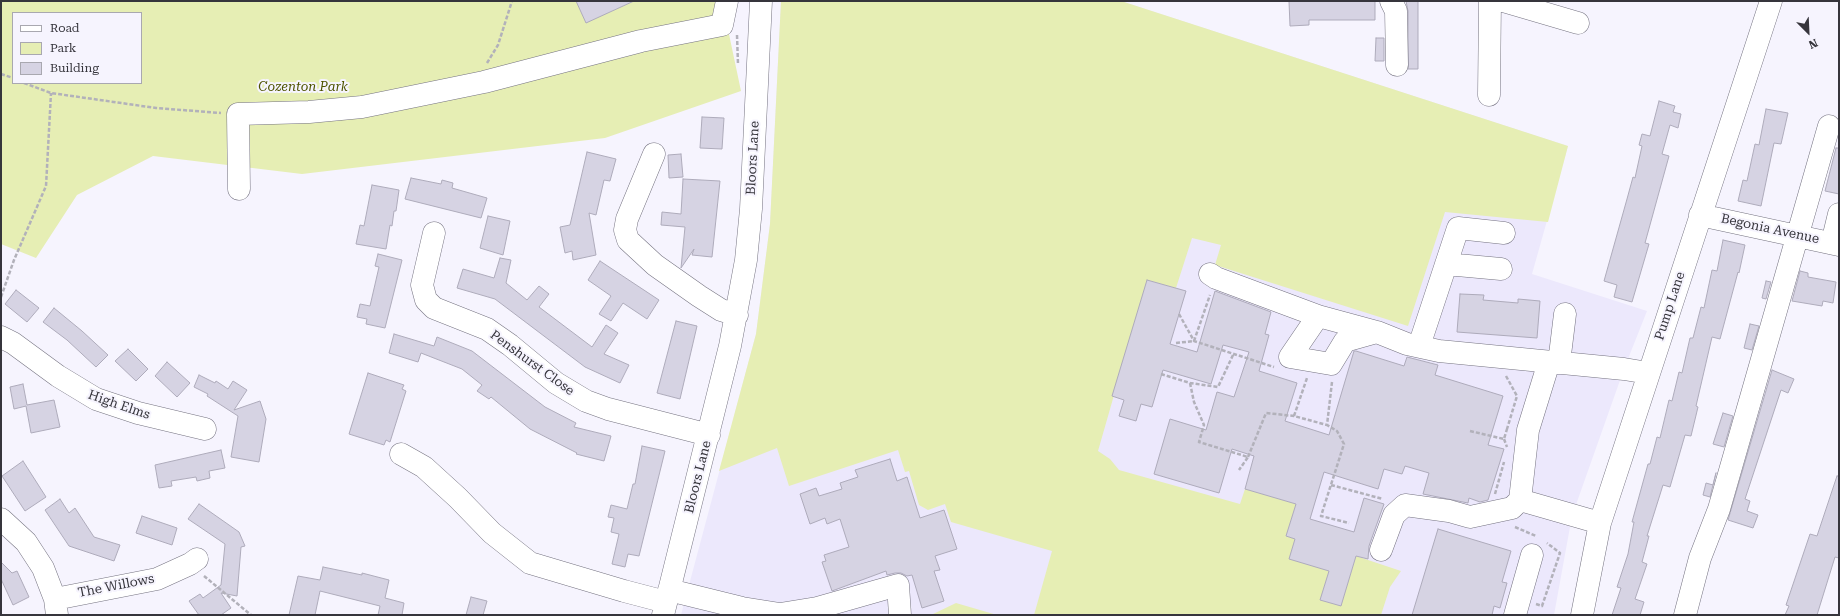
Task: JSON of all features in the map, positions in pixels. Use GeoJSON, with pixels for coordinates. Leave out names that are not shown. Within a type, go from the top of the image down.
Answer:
{"type":"FeatureCollection","features":[{"type":"Feature","properties":{"kind":"street"},"geometry":{"type":"LineString","coordinates":[[239,189],[238,114],[309,112],[362,107],[475,84],[641,41],[722,25],[727,1]]}},
{"type":"Feature","properties":{"kind":"street","name":"Bloors Lane"},"geometry":{"type":"LineString","coordinates":[[666,602],[709,435],[737,315],[746,260],[751,209],[761,1]]}},
{"type":"Feature","properties":{"kind":"street"},"geometry":{"type":"LineString","coordinates":[[1391,1],[1396,12],[1396,65]]}},
{"type":"Feature","properties":{"kind":"street"},"geometry":{"type":"LineString","coordinates":[[1489,95],[1490,1]]}},
{"type":"Feature","properties":{"kind":"street"},"geometry":{"type":"LineString","coordinates":[[1503,1],[1578,23]]}},
{"type":"Feature","properties":{"kind":"street","name":"Pump Lane"},"geometry":{"type":"LineString","coordinates":[[1582,615],[1600,523],[1771,1]]}},
{"type":"Feature","properties":{"kind":"street"},"geometry":{"type":"LineString","coordinates":[[1684,615],[1700,558],[1718,509],[1829,126]]}},
{"type":"Feature","properties":{"kind":"street"},"geometry":{"type":"LineString","coordinates":[[654,154],[627,219],[625,230],[628,240],[655,265],[699,296],[721,310],[737,315]]}},
{"type":"Feature","properties":{"kind":"street","name":"Begonia Avenue"},"geometry":{"type":"LineString","coordinates":[[1700,214],[1836,244]]}},
{"type":"Feature","properties":{"kind":"street"},"geometry":{"type":"LineString","coordinates":[[1836,244],[1839,214]]}},
{"type":"Feature","properties":{"kind":"street"},"geometry":{"type":"LineString","coordinates":[[1419,346],[1458,228],[1504,233]]}},
{"type":"Feature","properties":{"kind":"street","name":"Penshurst Close"},"geometry":{"type":"LineString","coordinates":[[434,233],[422,285],[426,300],[434,308],[487,329],[510,345],[556,383],[586,401],[608,409],[709,435]]}},
{"type":"Feature","properties":{"kind":"street"},"geometry":{"type":"LineString","coordinates":[[1446,264],[1501,269]]}},
{"type":"Feature","properties":{"kind":"street"},"geometry":{"type":"LineString","coordinates":[[1213,276],[1318,316],[1377,332],[1407,344],[1439,351],[1624,369],[1648,373]]}},
{"type":"Feature","properties":{"kind":"street"},"geometry":{"type":"LineString","coordinates":[[1381,550],[1394,515],[1405,505],[1449,511],[1470,517],[1512,508],[1520,500],[1528,430],[1554,363],[1566,314]]}},
{"type":"Feature","properties":{"kind":"street"},"geometry":{"type":"LineString","coordinates":[[1318,316],[1290,358],[1331,364],[1345,342],[1377,332]]}},
{"type":"Feature","properties":{"kind":"street","name":"High Elms"},"geometry":{"type":"LineString","coordinates":[[1,337],[13,343],[58,376],[96,399],[138,414],[204,429]]}},
{"type":"Feature","properties":{"kind":"street"},"geometry":{"type":"LineString","coordinates":[[401,454],[424,468],[458,498],[492,533],[530,564],[666,602],[780,614],[817,608],[898,585],[900,615]]}},
{"type":"Feature","properties":{"kind":"street"},"geometry":{"type":"LineString","coordinates":[[1520,500],[1600,523]]}},
{"type":"Feature","properties":{"kind":"street"},"geometry":{"type":"LineString","coordinates":[[1,519],[17,533],[33,551],[43,568],[56,607]]}},
{"type":"Feature","properties":{"kind":"street"},"geometry":{"type":"LineString","coordinates":[[1518,607],[1539,544]]}},
{"type":"Feature","properties":{"kind":"street","name":"The Willows"},"geometry":{"type":"LineString","coordinates":[[56,607],[157,579],[193,562]]}},
{"type":"Feature","properties":{"kind":"path"},"geometry":{"type":"LineString","coordinates":[[475,84],[498,45],[512,1]]}},
{"type":"Feature","properties":{"kind":"path"},"geometry":{"type":"LineString","coordinates":[[1,74],[12,78]]}},
{"type":"Feature","properties":{"kind":"path"},"geometry":{"type":"LineString","coordinates":[[26,84],[51,94],[156,108],[238,114]]}},
{"type":"Feature","properties":{"kind":"path"},"geometry":{"type":"LineString","coordinates":[[1,297],[14,260],[46,186],[51,94]]}},
{"type":"Feature","properties":{"kind":"path"},"geometry":{"type":"LineString","coordinates":[[1194,341],[1213,276]]}},
{"type":"Feature","properties":{"kind":"path"},"geometry":{"type":"LineString","coordinates":[[1179,314],[1194,341]]}},
{"type":"Feature","properties":{"kind":"path"},"geometry":{"type":"LineString","coordinates":[[1176,343],[1194,341],[1233,355],[1278,368]]}},
{"type":"Feature","properties":{"kind":"path"},"geometry":{"type":"LineString","coordinates":[[1162,374],[1190,383],[1218,387],[1233,355]]}},
{"type":"Feature","properties":{"kind":"path"},"geometry":{"type":"LineString","coordinates":[[1504,358],[1501,366],[1517,396],[1504,439],[1508,449]]}},
{"type":"Feature","properties":{"kind":"path"},"geometry":{"type":"LineString","coordinates":[[1300,375],[1313,379]]}},
{"type":"Feature","properties":{"kind":"path"},"geometry":{"type":"LineString","coordinates":[[1326,425],[1334,376]]}},
{"type":"Feature","properties":{"kind":"path"},"geometry":{"type":"LineString","coordinates":[[1294,416],[1307,378]]}},
{"type":"Feature","properties":{"kind":"path"},"geometry":{"type":"LineString","coordinates":[[1190,383],[1194,402],[1204,425],[1199,442],[1248,457]]}},
{"type":"Feature","properties":{"kind":"path"},"geometry":{"type":"LineString","coordinates":[[1239,470],[1248,457],[1266,413],[1294,416],[1326,425],[1337,431],[1344,444],[1321,516],[1349,523]]}},
{"type":"Feature","properties":{"kind":"path"},"geometry":{"type":"LineString","coordinates":[[1507,429],[1531,421]]}},
{"type":"Feature","properties":{"kind":"path"},"geometry":{"type":"LineString","coordinates":[[1470,431],[1504,439]]}},
{"type":"Feature","properties":{"kind":"path"},"geometry":{"type":"LineString","coordinates":[[1506,457],[1495,494],[1500,520],[1539,544],[1560,553],[1542,606],[1518,607]]}},
{"type":"Feature","properties":{"kind":"path"},"geometry":{"type":"LineString","coordinates":[[1331,485],[1405,505]]}},
{"type":"Feature","properties":{"kind":"path"},"geometry":{"type":"LineString","coordinates":[[193,562],[252,615]]}},
{"type":"Feature","properties":{"kind":"shaded area"},"geometry":{"type":"Polygon","coordinates":[[[781,1],[1121,1],[1568,146],[1532,274],[1647,311],[1624,369],[1572,516],[1554,615],[681,615],[756,334],[770,224],[781,1]]]}},
{"type":"Feature","properties":{"kind":"green space","name":"Cozenton Park"},"geometry":{"type":"Polygon","coordinates":[[[1,1],[576,1],[586,22],[634,1],[722,1],[741,91],[605,138],[302,174],[153,156],[77,195],[36,258],[1,244],[1,1]]]}},
{"type":"Feature","properties":{"kind":"green space"},"geometry":{"type":"Polygon","coordinates":[[[781,1],[1121,1],[1568,146],[1548,222],[1445,212],[1408,326],[1215,265],[1221,245],[1192,238],[1176,288],[1147,280],[1098,451],[1110,459],[1119,470],[1240,504],[1245,489],[1296,504],[1286,536],[1295,539],[1289,559],[1329,571],[1320,600],[1341,606],[1356,556],[1401,571],[1390,587],[1381,615],[1034,615],[1052,551],[951,522],[945,504],[928,510],[919,505],[909,471],[905,472],[898,450],[789,486],[777,448],[719,471],[756,334],[770,224],[781,1]]]}},
{"type":"Feature","properties":{"kind":"green space"},"geometry":{"type":"Polygon","coordinates":[[[956,603],[997,615],[931,615],[956,603]]]}},
{"type":"Feature","properties":{"kind":"building"},"geometry":{"type":"Polygon","coordinates":[[[576,1],[634,1],[586,23],[576,1]]]}},
{"type":"Feature","properties":{"kind":"building"},"geometry":{"type":"Polygon","coordinates":[[[1289,1],[1375,1],[1375,20],[1309,20],[1309,25],[1290,26],[1289,1]]]}},
{"type":"Feature","properties":{"kind":"building"},"geometry":{"type":"Polygon","coordinates":[[[1406,1],[1418,1],[1418,69],[1408,69],[1408,11],[1406,1]]]}},
{"type":"Feature","properties":{"kind":"building"},"geometry":{"type":"Polygon","coordinates":[[[1376,38],[1384,38],[1384,61],[1375,61],[1376,38]]]}},
{"type":"Feature","properties":{"kind":"building"},"geometry":{"type":"Polygon","coordinates":[[[1659,101],[1675,106],[1673,112],[1681,114],[1678,128],[1670,125],[1662,154],[1669,156],[1645,243],[1649,244],[1632,302],[1614,297],[1617,285],[1604,281],[1633,177],[1635,178],[1642,146],[1639,145],[1642,134],[1650,136],[1659,101]]]}},
{"type":"Feature","properties":{"kind":"building"},"geometry":{"type":"Polygon","coordinates":[[[1766,109],[1788,113],[1781,144],[1774,143],[1761,206],[1738,201],[1743,180],[1747,181],[1755,144],[1759,145],[1766,109]]]}},
{"type":"Feature","properties":{"kind":"building"},"geometry":{"type":"Polygon","coordinates":[[[702,117],[724,118],[722,149],[700,148],[702,117]]]}},
{"type":"Feature","properties":{"kind":"building"},"geometry":{"type":"Polygon","coordinates":[[[1836,148],[1839,148],[1839,194],[1825,191],[1836,148]]]}},
{"type":"Feature","properties":{"kind":"building"},"geometry":{"type":"Polygon","coordinates":[[[587,152],[616,159],[610,181],[604,180],[596,215],[589,213],[596,255],[573,260],[572,251],[565,253],[560,227],[570,225],[587,152]]]}},
{"type":"Feature","properties":{"kind":"building"},"geometry":{"type":"Polygon","coordinates":[[[681,154],[683,177],[669,178],[668,155],[681,154]]]}},
{"type":"Feature","properties":{"kind":"building"},"geometry":{"type":"Polygon","coordinates":[[[411,178],[441,184],[442,180],[453,183],[452,188],[487,198],[481,218],[405,199],[411,178]]]}},
{"type":"Feature","properties":{"kind":"building"},"geometry":{"type":"Polygon","coordinates":[[[683,179],[720,181],[712,257],[692,255],[694,249],[681,268],[685,227],[661,225],[662,212],[681,214],[683,179]]]}},
{"type":"Feature","properties":{"kind":"building"},"geometry":{"type":"Polygon","coordinates":[[[372,185],[399,190],[396,211],[394,211],[392,226],[390,225],[386,249],[356,244],[360,225],[364,226],[372,185]]]}},
{"type":"Feature","properties":{"kind":"building"},"geometry":{"type":"Polygon","coordinates":[[[488,216],[510,221],[503,255],[480,248],[488,216]]]}},
{"type":"Feature","properties":{"kind":"building"},"geometry":{"type":"Polygon","coordinates":[[[1723,240],[1745,245],[1739,273],[1738,272],[1720,339],[1712,337],[1696,406],[1698,407],[1691,436],[1685,435],[1670,487],[1663,485],[1647,536],[1649,536],[1642,562],[1647,564],[1635,599],[1644,602],[1640,615],[1612,615],[1621,588],[1617,587],[1628,554],[1634,522],[1632,522],[1648,464],[1650,464],[1657,437],[1660,438],[1669,400],[1672,401],[1679,372],[1682,373],[1690,338],[1693,338],[1701,307],[1704,308],[1712,270],[1717,271],[1723,240]]]}},
{"type":"Feature","properties":{"kind":"building"},"geometry":{"type":"Polygon","coordinates":[[[378,254],[402,260],[385,328],[366,324],[367,319],[357,317],[360,304],[370,306],[379,267],[375,266],[378,254]]]}},
{"type":"Feature","properties":{"kind":"building"},"geometry":{"type":"Polygon","coordinates":[[[500,258],[511,260],[506,283],[527,300],[539,286],[549,294],[539,307],[592,347],[606,325],[618,333],[604,354],[629,365],[620,383],[585,367],[495,299],[457,288],[463,269],[494,278],[500,258]]]}},
{"type":"Feature","properties":{"kind":"building"},"geometry":{"type":"Polygon","coordinates":[[[600,261],[659,300],[647,319],[623,303],[611,321],[599,314],[611,296],[588,280],[600,261]]]}},
{"type":"Feature","properties":{"kind":"building"},"geometry":{"type":"Polygon","coordinates":[[[1800,271],[1808,273],[1808,277],[1836,282],[1833,303],[1823,301],[1822,306],[1792,301],[1800,271]]]}},
{"type":"Feature","properties":{"kind":"building"},"geometry":{"type":"Polygon","coordinates":[[[1147,280],[1186,291],[1170,344],[1197,352],[1215,291],[1271,312],[1265,334],[1269,335],[1259,371],[1297,383],[1285,421],[1329,435],[1354,351],[1404,366],[1407,357],[1438,365],[1435,375],[1503,396],[1488,445],[1504,449],[1488,500],[1480,502],[1469,498],[1468,503],[1423,494],[1429,473],[1405,466],[1402,474],[1384,469],[1378,489],[1324,472],[1310,519],[1354,532],[1364,498],[1384,504],[1369,546],[1368,559],[1356,556],[1341,606],[1320,600],[1329,571],[1289,559],[1295,539],[1286,536],[1296,504],[1245,489],[1254,456],[1232,449],[1219,493],[1154,474],[1170,419],[1206,430],[1217,392],[1234,397],[1249,352],[1223,345],[1211,384],[1163,370],[1152,407],[1141,404],[1136,421],[1119,416],[1124,400],[1112,396],[1147,280]]]}},
{"type":"Feature","properties":{"kind":"building"},"geometry":{"type":"Polygon","coordinates":[[[1766,281],[1771,282],[1766,299],[1762,298],[1766,281]]]}},
{"type":"Feature","properties":{"kind":"building"},"geometry":{"type":"Polygon","coordinates":[[[16,290],[39,308],[27,322],[5,304],[16,290]]]}},
{"type":"Feature","properties":{"kind":"building"},"geometry":{"type":"Polygon","coordinates":[[[1460,294],[1484,295],[1483,300],[1518,303],[1518,299],[1540,301],[1537,338],[1457,332],[1460,294]]]}},
{"type":"Feature","properties":{"kind":"building"},"geometry":{"type":"Polygon","coordinates":[[[54,308],[108,355],[96,367],[67,340],[43,322],[54,308]]]}},
{"type":"Feature","properties":{"kind":"building"},"geometry":{"type":"Polygon","coordinates":[[[676,321],[697,326],[680,399],[657,393],[676,321]]]}},
{"type":"Feature","properties":{"kind":"building"},"geometry":{"type":"Polygon","coordinates":[[[1750,324],[1759,326],[1752,350],[1744,348],[1750,324]]]}},
{"type":"Feature","properties":{"kind":"building"},"geometry":{"type":"Polygon","coordinates":[[[394,334],[434,346],[437,337],[472,351],[545,407],[576,423],[574,427],[611,436],[604,461],[576,454],[577,453],[530,429],[491,397],[489,399],[477,391],[482,385],[462,369],[421,353],[418,362],[389,353],[394,334]]]}},
{"type":"Feature","properties":{"kind":"building"},"geometry":{"type":"Polygon","coordinates":[[[128,349],[148,369],[136,381],[115,361],[128,349]]]}},
{"type":"Feature","properties":{"kind":"building"},"geometry":{"type":"Polygon","coordinates":[[[167,362],[190,383],[177,397],[155,376],[167,362]]]}},
{"type":"Feature","properties":{"kind":"building"},"geometry":{"type":"Polygon","coordinates":[[[1772,370],[1794,379],[1788,393],[1781,390],[1745,499],[1750,501],[1747,511],[1758,515],[1753,528],[1728,520],[1772,370]]]}},
{"type":"Feature","properties":{"kind":"building"},"geometry":{"type":"Polygon","coordinates":[[[368,373],[404,385],[402,389],[406,391],[390,442],[386,440],[384,445],[349,434],[368,373]]]}},
{"type":"Feature","properties":{"kind":"building"},"geometry":{"type":"Polygon","coordinates":[[[199,375],[215,383],[216,381],[228,389],[233,381],[247,390],[234,410],[260,401],[266,419],[259,462],[231,457],[238,416],[207,396],[208,394],[194,387],[199,375]]]}},
{"type":"Feature","properties":{"kind":"building"},"geometry":{"type":"Polygon","coordinates":[[[23,384],[27,405],[54,400],[60,427],[31,433],[26,406],[14,409],[10,387],[23,384]]]}},
{"type":"Feature","properties":{"kind":"building"},"geometry":{"type":"Polygon","coordinates":[[[1723,413],[1733,416],[1724,447],[1713,444],[1723,413]]]}},
{"type":"Feature","properties":{"kind":"building"},"geometry":{"type":"Polygon","coordinates":[[[642,446],[665,451],[639,556],[628,554],[625,567],[612,564],[619,534],[611,532],[614,518],[608,517],[611,505],[627,509],[633,484],[635,484],[642,446]]]}},
{"type":"Feature","properties":{"kind":"building"},"geometry":{"type":"Polygon","coordinates":[[[221,450],[225,468],[209,471],[210,478],[197,481],[196,477],[171,481],[172,486],[159,488],[155,465],[221,450]]]}},
{"type":"Feature","properties":{"kind":"building"},"geometry":{"type":"Polygon","coordinates":[[[890,459],[897,481],[907,477],[920,518],[944,510],[957,549],[935,556],[940,570],[934,571],[944,601],[922,608],[912,575],[907,576],[901,573],[895,573],[887,575],[886,571],[832,591],[822,562],[826,561],[824,555],[849,547],[840,519],[827,524],[825,518],[810,524],[800,494],[816,488],[819,496],[842,489],[840,483],[858,477],[855,470],[890,459]]]}},
{"type":"Feature","properties":{"kind":"building"},"geometry":{"type":"Polygon","coordinates":[[[23,461],[46,497],[25,511],[2,476],[23,461]]]}},
{"type":"Feature","properties":{"kind":"building"},"geometry":{"type":"Polygon","coordinates":[[[1837,476],[1839,476],[1839,558],[1835,557],[1817,615],[1785,615],[1789,606],[1786,605],[1810,534],[1817,536],[1837,476]]]}},
{"type":"Feature","properties":{"kind":"building"},"geometry":{"type":"Polygon","coordinates":[[[1706,483],[1713,485],[1710,497],[1703,495],[1706,483]]]}},
{"type":"Feature","properties":{"kind":"building"},"geometry":{"type":"Polygon","coordinates":[[[60,499],[69,513],[75,508],[94,537],[120,545],[114,561],[69,546],[45,510],[60,499]]]}},
{"type":"Feature","properties":{"kind":"building"},"geometry":{"type":"Polygon","coordinates":[[[199,504],[239,532],[245,546],[241,547],[237,596],[221,593],[231,608],[221,615],[199,615],[189,601],[200,594],[203,598],[221,585],[225,544],[188,519],[199,504]]]}},
{"type":"Feature","properties":{"kind":"building"},"geometry":{"type":"Polygon","coordinates":[[[142,516],[177,528],[172,545],[136,533],[142,516]]]}},
{"type":"Feature","properties":{"kind":"building"},"geometry":{"type":"Polygon","coordinates":[[[1438,529],[1511,551],[1502,582],[1507,583],[1500,608],[1494,606],[1492,615],[1412,615],[1438,529]]]}},
{"type":"Feature","properties":{"kind":"building"},"geometry":{"type":"Polygon","coordinates":[[[1,562],[12,573],[17,571],[29,597],[13,605],[1,579],[1,562]]]}},
{"type":"Feature","properties":{"kind":"building"},"geometry":{"type":"Polygon","coordinates":[[[323,567],[362,575],[362,573],[389,580],[385,598],[404,603],[402,615],[378,615],[380,606],[320,591],[315,615],[289,615],[298,576],[320,580],[323,567]]]}},
{"type":"Feature","properties":{"kind":"building"},"geometry":{"type":"Polygon","coordinates":[[[471,597],[487,601],[483,615],[466,615],[471,597]]]}}]}
